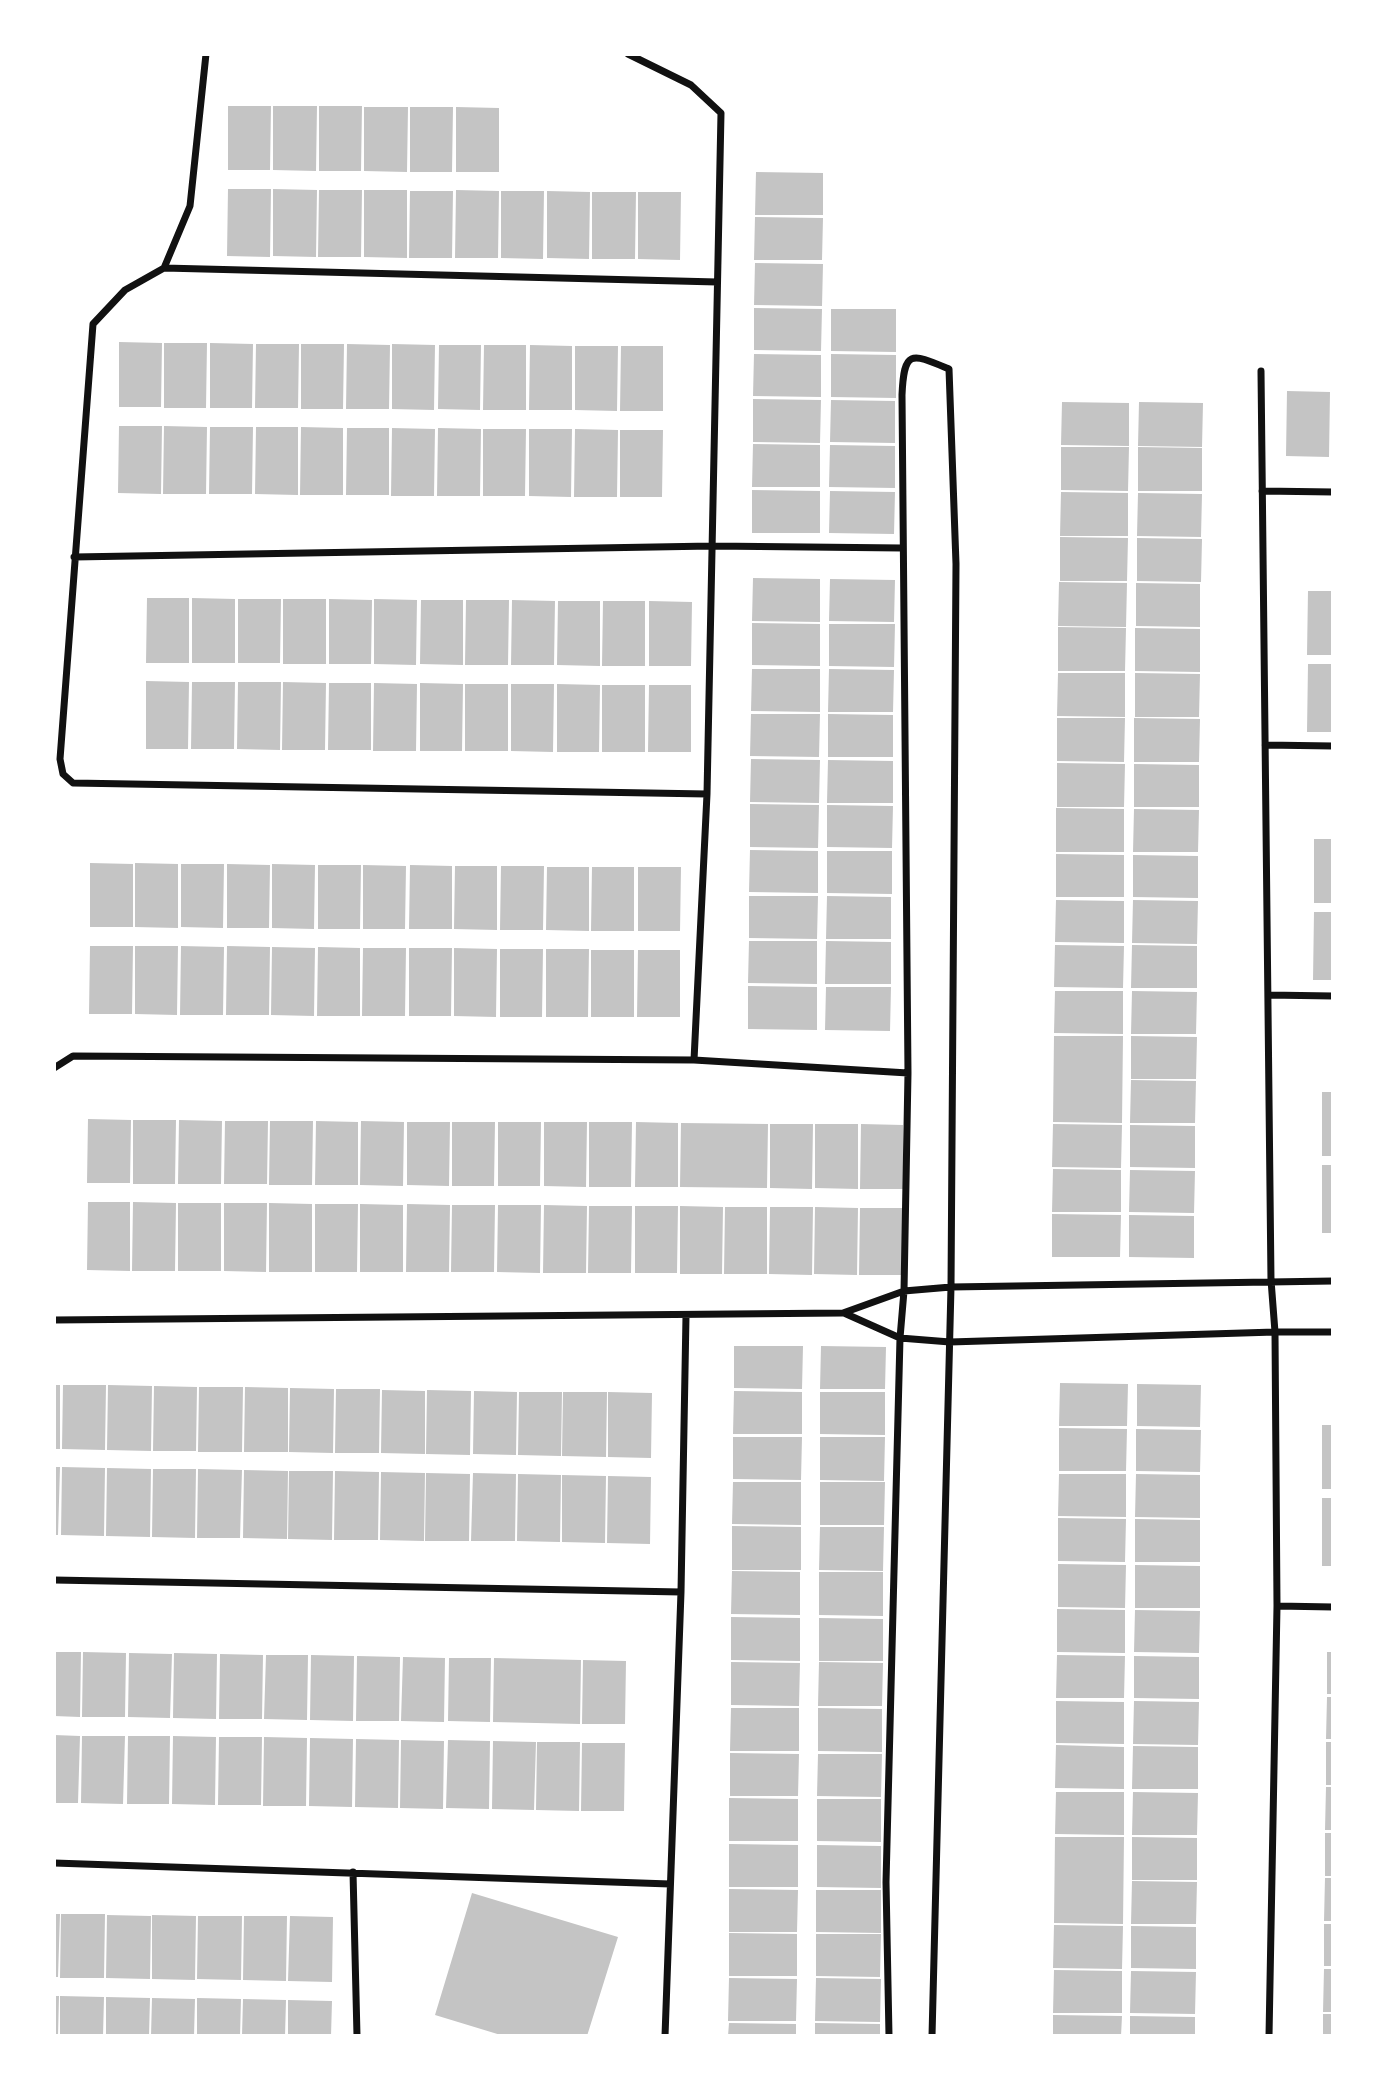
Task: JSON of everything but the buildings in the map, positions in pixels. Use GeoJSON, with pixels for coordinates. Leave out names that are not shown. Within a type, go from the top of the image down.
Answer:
{"type":"FeatureCollection","features":[{"type":"Feature","properties":{"kind":"street"},"geometry":{"type":"LineString","coordinates":[[164,268],[190,206],[206,54]]}},
{"type":"Feature","properties":{"kind":"street"},"geometry":{"type":"LineString","coordinates":[[628,54],[691,85],[721,113],[707,794],[694,1060]]}},
{"type":"Feature","properties":{"kind":"street"},"geometry":{"type":"LineString","coordinates":[[707,794],[73,783],[63,774],[58,738],[93,324],[125,290],[164,268],[717,282]]}},
{"type":"Feature","properties":{"kind":"street"},"geometry":{"type":"LineString","coordinates":[[889,2036],[886,1882],[908,1073],[902,548],[903,375],[906,363],[911,358],[921,356],[949,369],[956,564],[951,1286],[932,2036]]}},
{"type":"Feature","properties":{"kind":"street"},"geometry":{"type":"LineString","coordinates":[[1261,371],[1271,1280],[1275,1332],[1278,1606],[1269,2036]]}},
{"type":"Feature","properties":{"kind":"street"},"geometry":{"type":"LineString","coordinates":[[1262,491],[1333,492]]}},
{"type":"Feature","properties":{"kind":"street"},"geometry":{"type":"LineString","coordinates":[[74,557],[712,546],[902,548]]}},
{"type":"Feature","properties":{"kind":"street"},"geometry":{"type":"LineString","coordinates":[[1265,745],[1333,746]]}},
{"type":"Feature","properties":{"kind":"street"},"geometry":{"type":"LineString","coordinates":[[1268,995],[1333,996]]}},
{"type":"Feature","properties":{"kind":"street"},"geometry":{"type":"LineString","coordinates":[[54,1068],[73,1056],[694,1060],[908,1073]]}},
{"type":"Feature","properties":{"kind":"street"},"geometry":{"type":"LineString","coordinates":[[54,1321],[843,1313],[904,1291],[951,1286],[1333,1281]]}},
{"type":"Feature","properties":{"kind":"street"},"geometry":{"type":"LineString","coordinates":[[843,1313],[900,1338],[950,1342],[1333,1332]]}},
{"type":"Feature","properties":{"kind":"street"},"geometry":{"type":"LineString","coordinates":[[665,2036],[681,1592],[686,1316]]}},
{"type":"Feature","properties":{"kind":"street"},"geometry":{"type":"LineString","coordinates":[[54,1580],[681,1592]]}},
{"type":"Feature","properties":{"kind":"street"},"geometry":{"type":"LineString","coordinates":[[1278,1606],[1333,1607]]}},
{"type":"Feature","properties":{"kind":"street"},"geometry":{"type":"LineString","coordinates":[[54,1863],[670,1884]]}},
{"type":"Feature","properties":{"kind":"street"},"geometry":{"type":"LineString","coordinates":[[353,1872],[357,2036]]}}]}
